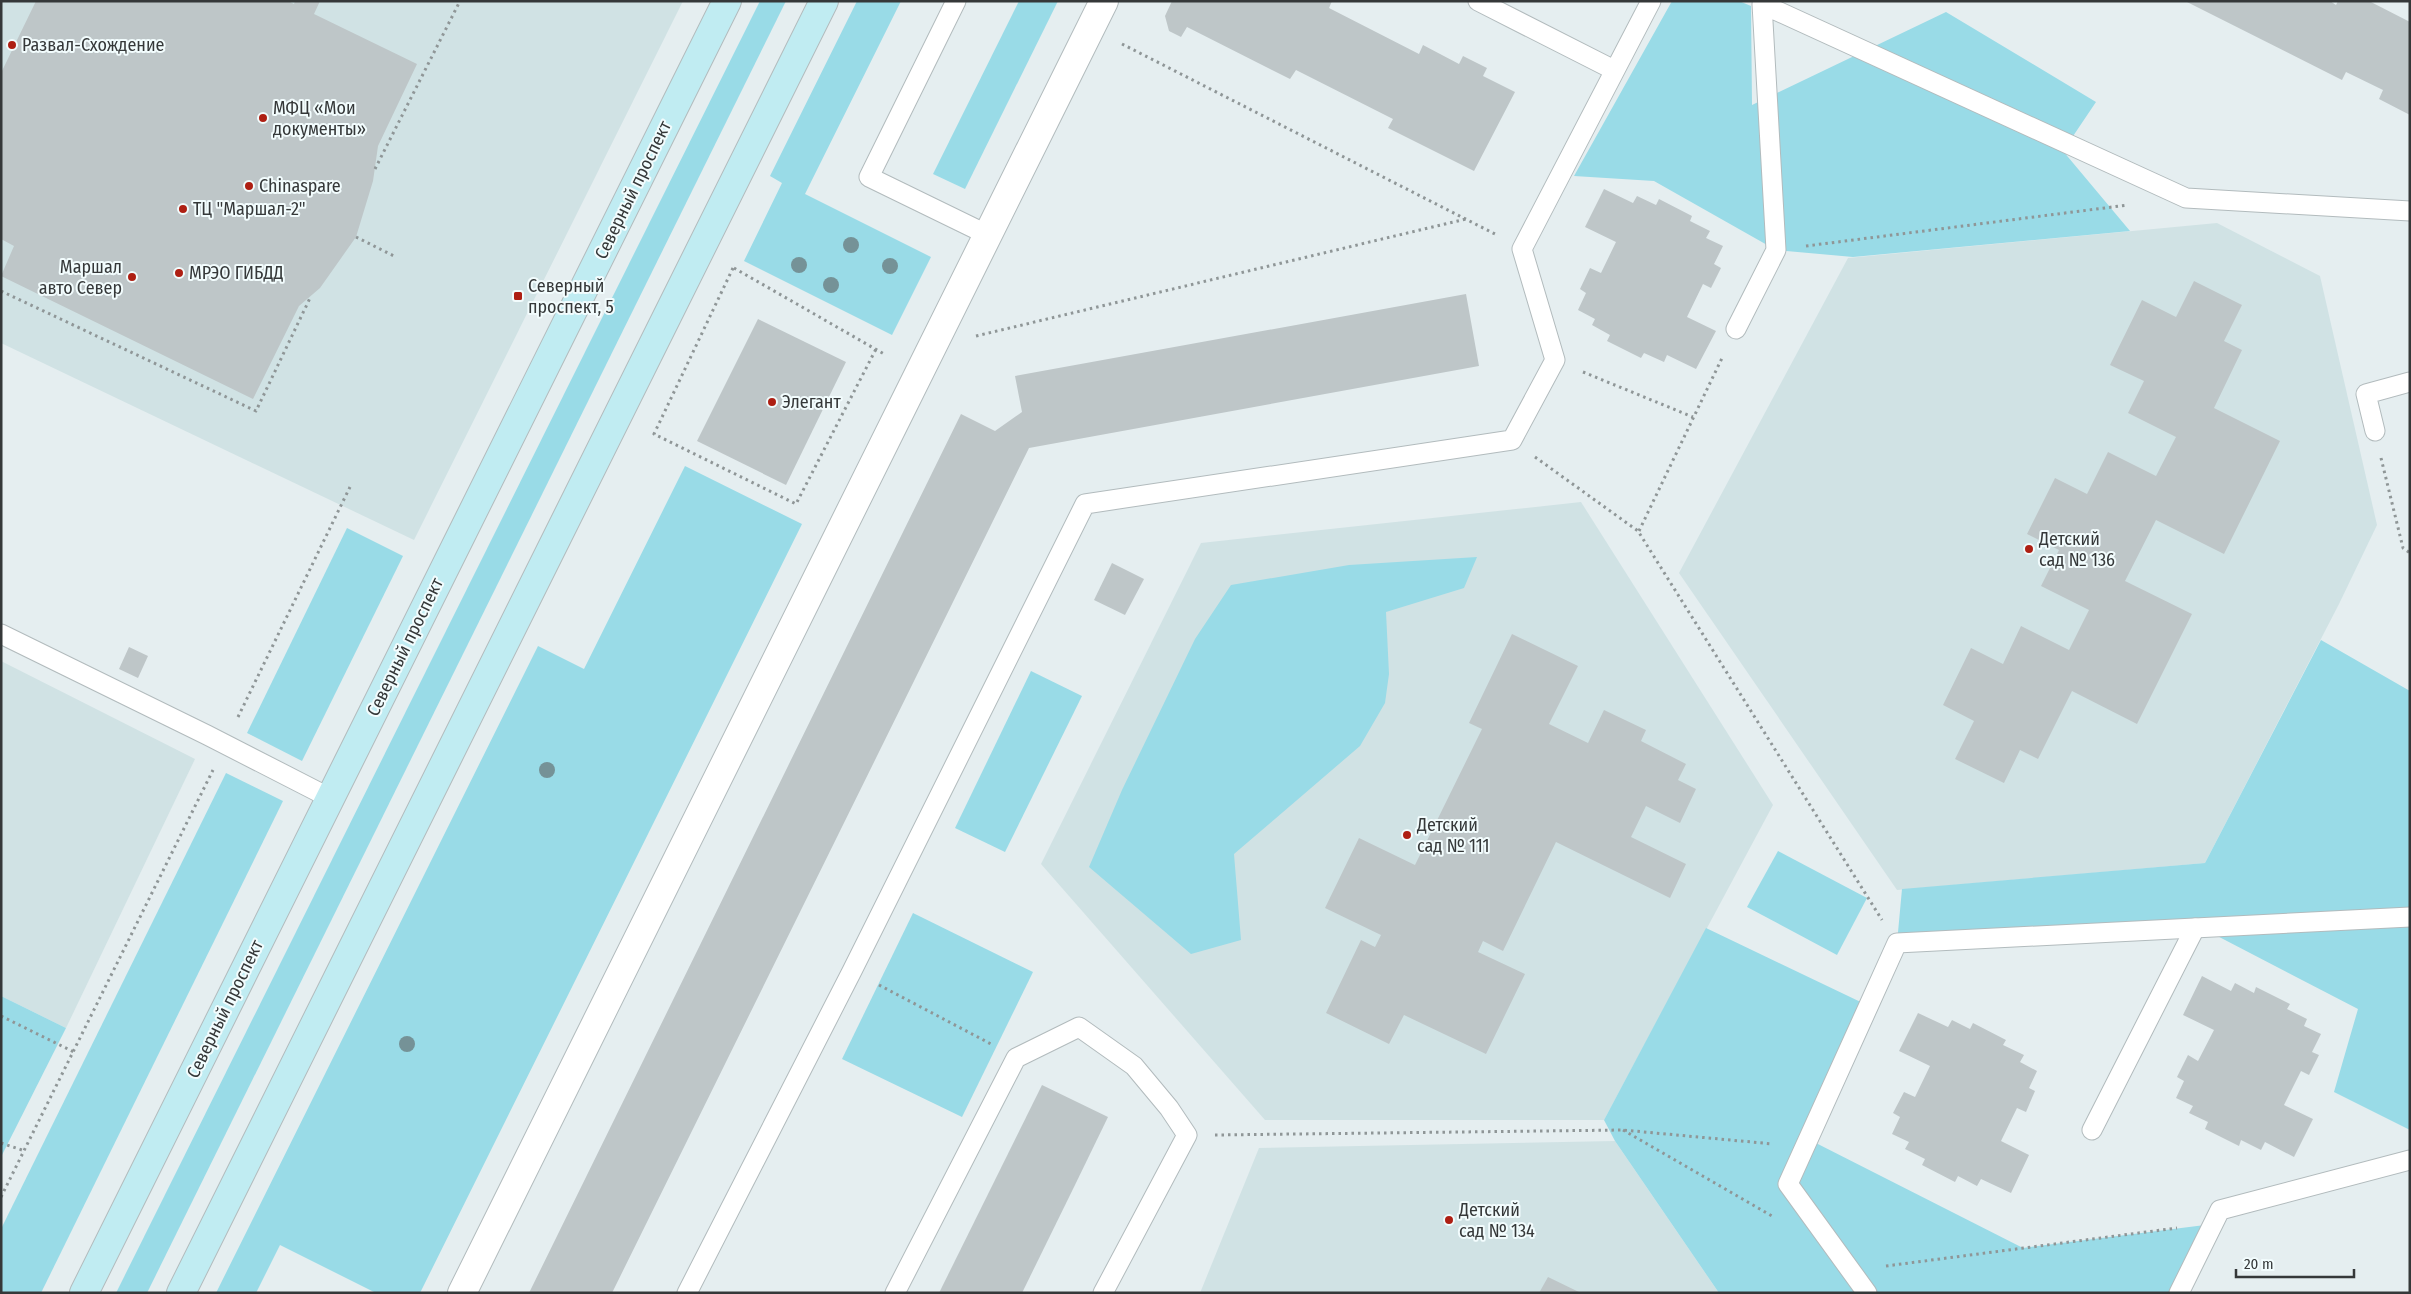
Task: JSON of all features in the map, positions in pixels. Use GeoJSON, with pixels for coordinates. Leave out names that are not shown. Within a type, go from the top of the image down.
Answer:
{"type":"FeatureCollection","features":[{"type":"Feature","properties":{"kind":"main road","name":"Северный проспект"},"geometry":{"type":"LineString","coordinates":[[84,1293],[727,1]]}},
{"type":"Feature","properties":{"kind":"main road"},"geometry":{"type":"LineString","coordinates":[[181,1293],[824,1]]}},
{"type":"Feature","properties":{"kind":"street"},"geometry":{"type":"LineString","coordinates":[[462,1293],[1104,1]]}},
{"type":"Feature","properties":{"kind":"lane"},"geometry":{"type":"LineString","coordinates":[[956,1],[869,177],[988,235]]}},
{"type":"Feature","properties":{"kind":"lane"},"geometry":{"type":"LineString","coordinates":[[1478,1],[1614,70]]}},
{"type":"Feature","properties":{"kind":"lane"},"geometry":{"type":"LineString","coordinates":[[686,1293],[852,971],[1085,504],[1512,440],[1555,360],[1522,249],[1651,1]]}},
{"type":"Feature","properties":{"kind":"lane"},"geometry":{"type":"LineString","coordinates":[[1736,329],[1776,250],[1761,2],[2186,198],[2410,211]]}},
{"type":"Feature","properties":{"kind":"lane"},"geometry":{"type":"LineString","coordinates":[[2375,431],[2366,394],[2410,382]]}},
{"type":"Feature","properties":{"kind":"lane"},"geometry":{"type":"LineString","coordinates":[[1,634],[330,798]]}},
{"type":"Feature","properties":{"kind":"lane"},"geometry":{"type":"LineString","coordinates":[[1867,1293],[1788,1184],[1897,943],[2410,917]]}},
{"type":"Feature","properties":{"kind":"lane"},"geometry":{"type":"LineString","coordinates":[[2092,1130],[2195,928]]}},
{"type":"Feature","properties":{"kind":"lane"},"geometry":{"type":"LineString","coordinates":[[895,1293],[1016,1058],[1079,1027],[1134,1066],[1169,1108],[1187,1135],[1103,1293]]}},
{"type":"Feature","properties":{"kind":"lane"},"geometry":{"type":"LineString","coordinates":[[2179,1293],[2220,1210],[2410,1160]]}},
{"type":"Feature","properties":{"kind":"path"},"geometry":{"type":"LineString","coordinates":[[374,169],[460,1]]}},
{"type":"Feature","properties":{"kind":"path"},"geometry":{"type":"LineString","coordinates":[[1090,28],[1522,249]]}},
{"type":"Feature","properties":{"kind":"path"},"geometry":{"type":"LineString","coordinates":[[1776,250],[2186,198]]}},
{"type":"Feature","properties":{"kind":"path"},"geometry":{"type":"LineString","coordinates":[[975,336],[1466,220]]}},
{"type":"Feature","properties":{"kind":"path"},"geometry":{"type":"LineString","coordinates":[[356,237],[396,257]]}},
{"type":"Feature","properties":{"kind":"path"},"geometry":{"type":"LineString","coordinates":[[726,265],[884,354]]}},
{"type":"Feature","properties":{"kind":"path"},"geometry":{"type":"LineString","coordinates":[[733,268],[654,434],[796,504],[876,349]]}},
{"type":"Feature","properties":{"kind":"path"},"geometry":{"type":"LineString","coordinates":[[1,291],[256,411],[311,296]]}},
{"type":"Feature","properties":{"kind":"path"},"geometry":{"type":"LineString","coordinates":[[1638,531],[1736,329]]}},
{"type":"Feature","properties":{"kind":"path"},"geometry":{"type":"LineString","coordinates":[[1555,360],[1693,417]]}},
{"type":"Feature","properties":{"kind":"path"},"geometry":{"type":"LineString","coordinates":[[2375,431],[2402,548],[2410,553]]}},
{"type":"Feature","properties":{"kind":"path"},"geometry":{"type":"LineString","coordinates":[[1512,440],[1638,531],[1897,943]]}},
{"type":"Feature","properties":{"kind":"path"},"geometry":{"type":"LineString","coordinates":[[1,1198],[350,486]]}},
{"type":"Feature","properties":{"kind":"path"},"geometry":{"type":"LineString","coordinates":[[852,971],[1016,1058]]}},
{"type":"Feature","properties":{"kind":"path"},"geometry":{"type":"LineString","coordinates":[[1,1016],[74,1052]]}},
{"type":"Feature","properties":{"kind":"path"},"geometry":{"type":"LineString","coordinates":[[1623,1130],[1778,1219]]}},
{"type":"Feature","properties":{"kind":"path"},"geometry":{"type":"LineString","coordinates":[[1187,1135],[1623,1130],[1805,1147]]}},
{"type":"Feature","properties":{"kind":"path"},"geometry":{"type":"LineString","coordinates":[[1,1143],[25,1151]]}},
{"type":"Feature","properties":{"kind":"path"},"geometry":{"type":"LineString","coordinates":[[1838,1254],[1877,1267],[2213,1224]]}},
{"type":"Feature","properties":{"kind":"shaded area"},"geometry":{"type":"Polygon","coordinates":[[[1,1],[683,1],[414,540],[1,343],[1,1]]]}},
{"type":"Feature","properties":{"kind":"shaded area"},"geometry":{"type":"Polygon","coordinates":[[[760,1],[786,1],[147,1293],[116,1293],[760,1]]]}},
{"type":"Feature","properties":{"kind":"shaded area"},"geometry":{"type":"Polygon","coordinates":[[[857,1],[901,1],[805,194],[931,257],[892,335],[744,261],[782,183],[770,176],[857,1]]]}},
{"type":"Feature","properties":{"kind":"shaded area"},"geometry":{"type":"Polygon","coordinates":[[[1019,1],[1058,1],[965,189],[933,174],[1019,1]]]}},
{"type":"Feature","properties":{"kind":"shaded area"},"geometry":{"type":"Polygon","coordinates":[[[1672,1],[1739,1],[1751,6],[1752,105],[1946,12],[2096,102],[2063,151],[2130,231],[1853,257],[1776,250],[1654,181],[1574,176],[1672,1]]]}},
{"type":"Feature","properties":{"kind":"shaded area","name":"Детский сад № 136"},"geometry":{"type":"Polygon","coordinates":[[[2217,223],[2320,276],[2377,525],[2339,604],[2205,863],[1897,890],[1679,573],[1848,258],[2217,223]]]}},
{"type":"Feature","properties":{"kind":"shaded area"},"geometry":{"type":"Polygon","coordinates":[[[685,466],[802,524],[420,1293],[376,1293],[280,1245],[256,1293],[216,1293],[538,646],[584,669],[685,466]]]}},
{"type":"Feature","properties":{"kind":"shaded area","name":"Детский сад № 111"},"geometry":{"type":"Polygon","coordinates":[[[1581,502],[1773,805],[1604,1120],[1265,1120],[1041,864],[1201,543],[1581,502]]]}},
{"type":"Feature","properties":{"kind":"shaded area"},"geometry":{"type":"Polygon","coordinates":[[[347,528],[403,556],[302,761],[247,733],[347,528]]]}},
{"type":"Feature","properties":{"kind":"shaded area"},"geometry":{"type":"Polygon","coordinates":[[[1477,557],[1464,588],[1386,612],[1389,674],[1385,703],[1360,746],[1234,854],[1241,940],[1191,954],[1089,867],[1122,790],[1195,639],[1231,585],[1349,565],[1477,557]]]}},
{"type":"Feature","properties":{"kind":"shaded area"},"geometry":{"type":"Polygon","coordinates":[[[2321,640],[2410,691],[2410,1130],[2334,1092],[2358,1009],[2200,927],[1897,943],[1902,889],[2205,863],[2321,640]]]}},
{"type":"Feature","properties":{"kind":"shaded area"},"geometry":{"type":"Polygon","coordinates":[[[1,661],[195,759],[66,1028],[1,996],[1,661]]]}},
{"type":"Feature","properties":{"kind":"shaded area"},"geometry":{"type":"Polygon","coordinates":[[[1031,671],[1082,696],[1005,852],[955,828],[1031,671]]]}},
{"type":"Feature","properties":{"kind":"shaded area"},"geometry":{"type":"Polygon","coordinates":[[[226,773],[283,801],[41,1293],[1,1293],[1,1229],[226,773]]]}},
{"type":"Feature","properties":{"kind":"shaded area"},"geometry":{"type":"Polygon","coordinates":[[[1778,851],[1867,898],[1837,955],[1747,907],[1778,851]]]}},
{"type":"Feature","properties":{"kind":"shaded area"},"geometry":{"type":"Polygon","coordinates":[[[913,913],[1033,972],[962,1117],[842,1059],[913,913]]]}},
{"type":"Feature","properties":{"kind":"shaded area"},"geometry":{"type":"Polygon","coordinates":[[[1706,928],[1869,1006],[1808,1139],[2023,1248],[2213,1224],[2174,1293],[1719,1293],[1615,1141],[1604,1120],[1706,928]]]}},
{"type":"Feature","properties":{"kind":"shaded area"},"geometry":{"type":"Polygon","coordinates":[[[1,996],[66,1028],[1,1157],[1,996]]]}},
{"type":"Feature","properties":{"kind":"shaded area","name":"Детский сад № 134"},"geometry":{"type":"Polygon","coordinates":[[[1615,1141],[1719,1293],[1200,1293],[1259,1148],[1615,1141]]]}},
{"type":"Feature","properties":{"kind":"building","name":"ТЦ \"Маршал-2\""},"geometry":{"type":"Polygon","coordinates":[[[36,1],[288,1],[294,4],[295,1],[320,1],[314,14],[417,64],[378,146],[373,181],[356,237],[320,288],[299,306],[253,399],[1,276],[14,246],[1,239],[1,73],[36,1]]]}},
{"type":"Feature","properties":{"kind":"building"},"geometry":{"type":"Polygon","coordinates":[[[1172,1],[1332,1],[1329,8],[1419,54],[1423,45],[1459,64],[1463,56],[1487,68],[1483,76],[1515,92],[1474,171],[1388,128],[1393,119],[1296,70],[1290,79],[1187,27],[1181,37],[1169,31],[1165,16],[1172,1]]]}},
{"type":"Feature","properties":{"kind":"building"},"geometry":{"type":"Polygon","coordinates":[[[2185,1],[2330,1],[2336,5],[2338,1],[2369,1],[2410,22],[2410,115],[2379,99],[2383,90],[2346,72],[2342,80],[2185,1]]]}},
{"type":"Feature","properties":{"kind":"building"},"geometry":{"type":"Polygon","coordinates":[[[1604,189],[1633,203],[1637,196],[1656,205],[1659,199],[1692,216],[1690,221],[1710,231],[1706,238],[1723,246],[1714,264],[1721,268],[1711,288],[1703,284],[1687,317],[1716,331],[1696,369],[1667,355],[1664,362],[1644,353],[1641,358],[1607,341],[1610,335],[1592,325],[1595,319],[1578,310],[1586,293],[1580,289],[1590,268],[1601,273],[1616,242],[1585,227],[1604,189]]]}},
{"type":"Feature","properties":{"kind":"building"},"geometry":{"type":"Polygon","coordinates":[[[2194,281],[2242,305],[2224,341],[2242,350],[2214,408],[2280,441],[2224,554],[2156,520],[2125,581],[2192,614],[2137,724],[2072,691],[2038,759],[2020,750],[2004,783],[1955,759],[1974,721],[1943,705],[1971,648],[2003,664],[2021,626],[2069,650],[2089,610],[2041,586],[2059,550],[2027,534],[2055,478],[2087,494],[2108,452],[2156,476],[2176,437],[2128,413],[2144,381],[2110,365],[2142,300],[2176,317],[2194,281]]]}},
{"type":"Feature","properties":{"kind":"building"},"geometry":{"type":"Polygon","coordinates":[[[1466,294],[1479,366],[1029,448],[612,1293],[529,1293],[961,414],[995,431],[1022,412],[1015,376],[1466,294]]]}},
{"type":"Feature","properties":{"kind":"building","name":"Элегант"},"geometry":{"type":"Polygon","coordinates":[[[758,319],[846,362],[786,485],[697,441],[758,319]]]}},
{"type":"Feature","properties":{"kind":"building"},"geometry":{"type":"Polygon","coordinates":[[[1112,563],[1144,579],[1125,615],[1094,600],[1112,563]]]}},
{"type":"Feature","properties":{"kind":"building"},"geometry":{"type":"Polygon","coordinates":[[[1512,634],[1578,666],[1549,724],[1588,743],[1604,710],[1646,730],[1641,741],[1686,764],[1678,780],[1696,789],[1680,823],[1646,806],[1631,837],[1686,864],[1670,898],[1556,842],[1503,951],[1483,941],[1478,952],[1525,974],[1486,1054],[1404,1015],[1389,1044],[1326,1013],[1361,940],[1375,947],[1381,935],[1325,908],[1359,838],[1415,865],[1482,729],[1469,723],[1512,634]]]}},
{"type":"Feature","properties":{"kind":"building"},"geometry":{"type":"Polygon","coordinates":[[[129,647],[148,656],[138,678],[119,669],[129,647]]]}},
{"type":"Feature","properties":{"kind":"building"},"geometry":{"type":"Polygon","coordinates":[[[2202,976],[2231,991],[2235,983],[2254,993],[2256,987],[2290,1004],[2287,1009],[2307,1019],[2304,1026],[2321,1034],[2312,1052],[2319,1055],[2309,1075],[2301,1071],[2284,1105],[2313,1119],[2294,1157],[2265,1142],[2261,1150],[2241,1140],[2239,1146],[2205,1129],[2208,1122],[2189,1113],[2193,1106],[2176,1098],[2184,1081],[2177,1077],[2188,1055],[2198,1061],[2214,1030],[2183,1015],[2202,976]]]}},
{"type":"Feature","properties":{"kind":"building"},"geometry":{"type":"Polygon","coordinates":[[[1918,1013],[1948,1027],[1952,1020],[1970,1029],[1973,1023],[2006,1040],[2003,1045],[2024,1055],[2020,1062],[2037,1071],[2029,1088],[2035,1091],[2026,1112],[2017,1108],[2001,1141],[2029,1155],[2011,1193],[1981,1179],[1977,1186],[1958,1176],[1955,1182],[1922,1165],[1925,1159],[1905,1149],[1909,1142],[1892,1134],[1900,1117],[1893,1113],[1904,1092],[1915,1097],[1930,1066],[1899,1051],[1918,1013]]]}},
{"type":"Feature","properties":{"kind":"building"},"geometry":{"type":"Polygon","coordinates":[[[1042,1085],[1108,1117],[1022,1293],[939,1293],[1042,1085]]]}},
{"type":"Feature","properties":{"kind":"building"},"geometry":{"type":"Polygon","coordinates":[[[1548,1277],[1581,1293],[1539,1293],[1548,1277]]]}},
{"type":"Feature","properties":{"kind":"place","name":"Развал-Схождение"},"geometry":{"type":"Point","coordinates":[12,45]}},
{"type":"Feature","properties":{"kind":"place","name":"МФЦ «Мои документы»"},"geometry":{"type":"Point","coordinates":[263,118]}},
{"type":"Feature","properties":{"kind":"place","name":"Chinaspare"},"geometry":{"type":"Point","coordinates":[249,186]}},
{"type":"Feature","properties":{"kind":"place","name":"ТЦ \"Маршал-2\""},"geometry":{"type":"Point","coordinates":[183,209]}},
{"type":"Feature","properties":{"kind":"place","name":"МРЭО ГИБДД"},"geometry":{"type":"Point","coordinates":[179,273]}},
{"type":"Feature","properties":{"kind":"place","name":"Маршал авто Север"},"geometry":{"type":"Point","coordinates":[132,277]}},
{"type":"Feature","properties":{"kind":"place","name":"Северный проспект, 5"},"geometry":{"type":"Point","coordinates":[518,296]}},
{"type":"Feature","properties":{"kind":"place","name":"Элегант"},"geometry":{"type":"Point","coordinates":[772,402]}},
{"type":"Feature","properties":{"kind":"place","name":"Детский сад № 136"},"geometry":{"type":"Point","coordinates":[2029,549]}},
{"type":"Feature","properties":{"kind":"place","name":"Детский сад № 111"},"geometry":{"type":"Point","coordinates":[1407,835]}},
{"type":"Feature","properties":{"kind":"place","name":"Детский сад № 134"},"geometry":{"type":"Point","coordinates":[1449,1220]}}]}
